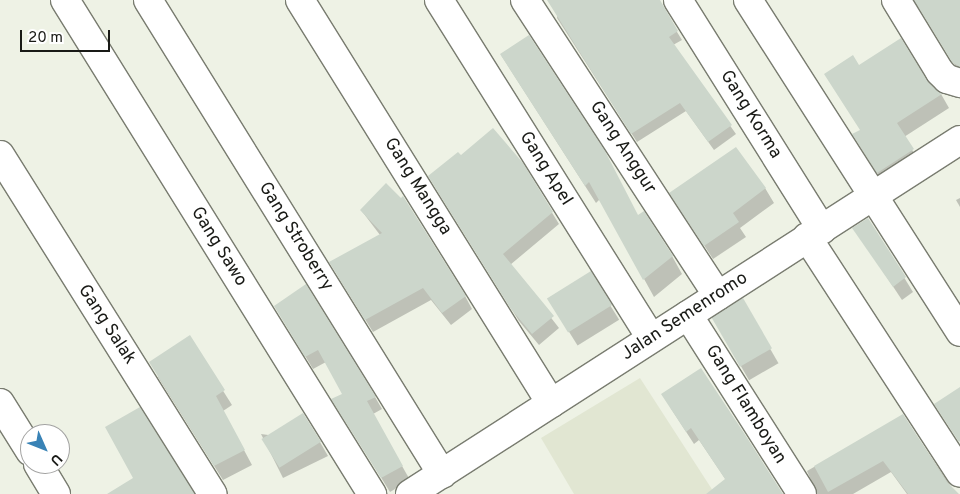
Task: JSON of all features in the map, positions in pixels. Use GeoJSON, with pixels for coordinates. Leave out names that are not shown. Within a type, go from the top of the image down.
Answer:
{"type":"FeatureCollection","features":[{"type":"Feature","properties":{"kind":"street","name":"Gang Sawo"},"geometry":{"type":"LineString","coordinates":[[65,0],[372,494]]}},
{"type":"Feature","properties":{"kind":"street","name":"Gang Stroberry"},"geometry":{"type":"LineString","coordinates":[[148,0],[442,474]]}},
{"type":"Feature","properties":{"kind":"street","name":"Gang Mangga"},"geometry":{"type":"LineString","coordinates":[[300,0],[551,403]]}},
{"type":"Feature","properties":{"kind":"street","name":"Gang Apel"},"geometry":{"type":"LineString","coordinates":[[439,0],[651,338]]}},
{"type":"Feature","properties":{"kind":"street","name":"Gang Anggur"},"geometry":{"type":"LineString","coordinates":[[525,0],[718,296]]}},
{"type":"Feature","properties":{"kind":"street","name":"Gang Korma"},"geometry":{"type":"LineString","coordinates":[[678,0],[815,233],[960,473]]}},
{"type":"Feature","properties":{"kind":"street"},"geometry":{"type":"LineString","coordinates":[[748,0],[960,332]]}},
{"type":"Feature","properties":{"kind":"street"},"geometry":{"type":"LineString","coordinates":[[896,0],[940,72],[947,79],[960,83]]}},
{"type":"Feature","properties":{"kind":"street","name":"Jalan Semenromo"},"geometry":{"type":"LineString","coordinates":[[410,494],[960,140]]}},
{"type":"Feature","properties":{"kind":"street","name":"Gang Salak"},"geometry":{"type":"LineString","coordinates":[[0,155],[213,494]]}},
{"type":"Feature","properties":{"kind":"street","name":"Gang Flamboyan"},"geometry":{"type":"LineString","coordinates":[[688,315],[802,494]]}},
{"type":"Feature","properties":{"kind":"street"},"geometry":{"type":"LineString","coordinates":[[0,403],[20,435]]}},
{"type":"Feature","properties":{"kind":"street"},"geometry":{"type":"LineString","coordinates":[[44,474],[56,494]]}},
{"type":"Feature","properties":{"kind":"shaded area"},"geometry":{"type":"Polygon","coordinates":[[[640,378],[715,494],[574,494],[541,438],[640,378]]]}},
{"type":"Feature","properties":{"kind":"building"},"geometry":{"type":"Polygon","coordinates":[[[547,0],[660,0],[678,31],[669,37],[732,125],[708,142],[680,103],[631,134],[547,0]]]}},
{"type":"Feature","properties":{"kind":"building"},"geometry":{"type":"Polygon","coordinates":[[[914,0],[960,0],[960,67],[952,62],[914,0]]]}},
{"type":"Feature","properties":{"kind":"building"},"geometry":{"type":"Polygon","coordinates":[[[529,35],[605,151],[638,215],[644,211],[673,256],[643,280],[589,182],[585,186],[500,54],[529,35]]]}},
{"type":"Feature","properties":{"kind":"building"},"geometry":{"type":"Polygon","coordinates":[[[901,38],[927,80],[942,94],[897,123],[914,149],[877,173],[852,134],[860,130],[824,74],[853,55],[859,65],[901,38]]]}},
{"type":"Feature","properties":{"kind":"building"},"geometry":{"type":"Polygon","coordinates":[[[493,128],[523,163],[553,212],[503,254],[554,316],[532,334],[511,309],[428,176],[458,152],[461,155],[493,128]]]}},
{"type":"Feature","properties":{"kind":"building"},"geometry":{"type":"Polygon","coordinates":[[[736,147],[766,188],[733,213],[739,222],[704,246],[669,193],[736,147]]]}},
{"type":"Feature","properties":{"kind":"building"},"geometry":{"type":"Polygon","coordinates":[[[386,183],[401,198],[403,196],[466,296],[442,313],[423,288],[365,320],[329,262],[382,233],[360,210],[386,183]]]}},
{"type":"Feature","properties":{"kind":"building"},"geometry":{"type":"Polygon","coordinates":[[[868,218],[906,277],[893,287],[852,228],[868,218]]]}},
{"type":"Feature","properties":{"kind":"building"},"geometry":{"type":"Polygon","coordinates":[[[591,271],[612,305],[568,332],[547,299],[591,271]]]}},
{"type":"Feature","properties":{"kind":"building"},"geometry":{"type":"Polygon","coordinates":[[[306,284],[376,397],[367,401],[403,466],[381,478],[331,399],[342,394],[318,350],[305,357],[274,306],[306,284]]]}},
{"type":"Feature","properties":{"kind":"building"},"geometry":{"type":"Polygon","coordinates":[[[743,298],[772,348],[740,367],[711,316],[743,298]]]}},
{"type":"Feature","properties":{"kind":"building"},"geometry":{"type":"Polygon","coordinates":[[[190,335],[225,390],[216,396],[245,450],[214,466],[149,362],[190,335]]]}},
{"type":"Feature","properties":{"kind":"building"},"geometry":{"type":"Polygon","coordinates":[[[701,368],[783,494],[706,494],[725,479],[691,428],[686,432],[661,394],[701,368]]]}},
{"type":"Feature","properties":{"kind":"building"},"geometry":{"type":"Polygon","coordinates":[[[960,387],[960,441],[959,442],[934,404],[960,387]]]}},
{"type":"Feature","properties":{"kind":"building"},"geometry":{"type":"Polygon","coordinates":[[[140,407],[195,494],[107,494],[133,478],[105,427],[140,407]]]}},
{"type":"Feature","properties":{"kind":"building"},"geometry":{"type":"Polygon","coordinates":[[[303,413],[321,442],[279,468],[261,439],[303,413]]]}},
{"type":"Feature","properties":{"kind":"building"},"geometry":{"type":"Polygon","coordinates":[[[903,414],[947,482],[959,494],[908,494],[883,461],[828,492],[814,466],[903,414]]]}}]}
